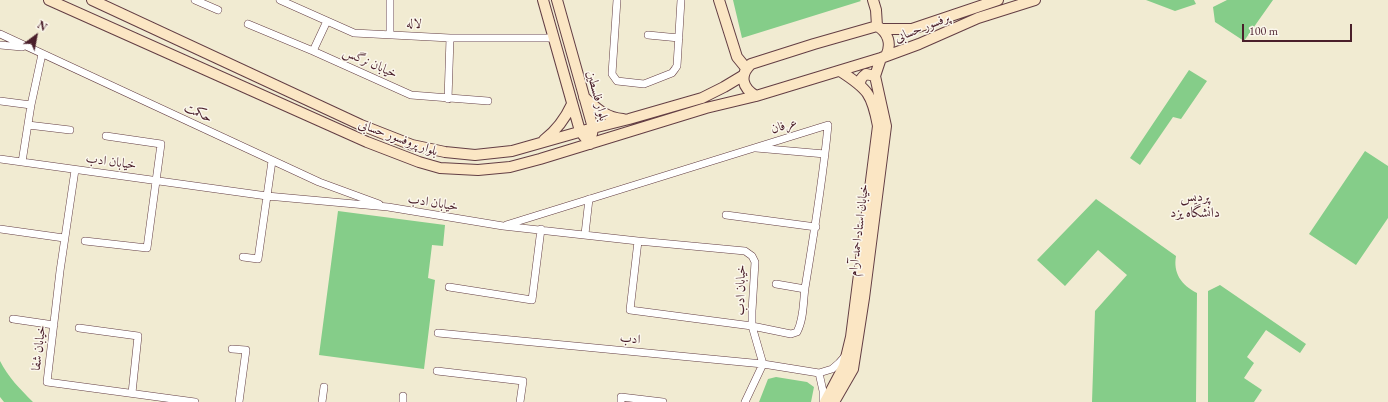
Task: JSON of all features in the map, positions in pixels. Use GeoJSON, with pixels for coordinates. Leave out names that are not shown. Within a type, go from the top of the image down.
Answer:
{"type":"FeatureCollection","features":[{"type":"Feature","properties":{"kind":"main road","name":"بلوار پروفسور حسابی"},"geometry":{"type":"LineString","coordinates":[[49,0],[367,142],[419,162],[440,168],[478,170],[510,167],[706,108],[756,96],[840,71]]}},
{"type":"Feature","properties":{"kind":"main road","name":"بلوار پروفسور حسابی"},"geometry":{"type":"LineString","coordinates":[[92,0],[361,125],[412,146],[445,152],[475,155],[512,151],[540,144],[580,131],[629,119],[702,98],[724,87],[745,71]]}},
{"type":"Feature","properties":{"kind":"main road","name":"بلوار فلسطین"},"geometry":{"type":"LineString","coordinates":[[543,0],[580,131],[590,144]]}},
{"type":"Feature","properties":{"kind":"main road","name":"بلوار فلسطین"},"geometry":{"type":"LineString","coordinates":[[557,0],[593,128],[590,144]]}},
{"type":"Feature","properties":{"kind":"main road"},"geometry":{"type":"LineString","coordinates":[[719,0],[737,57],[745,71],[744,81],[746,87],[756,96]]}},
{"type":"Feature","properties":{"kind":"main road"},"geometry":{"type":"LineString","coordinates":[[860,85],[860,80],[866,74],[875,76],[889,45],[888,38],[880,27],[873,0]]}},
{"type":"Feature","properties":{"kind":"main road","name":"پرفسور حسابی"},"geometry":{"type":"LineString","coordinates":[[745,71],[751,64],[814,44],[880,27],[912,30],[998,0]]}},
{"type":"Feature","properties":{"kind":"main road","name":"پرفسور حسابی"},"geometry":{"type":"LineString","coordinates":[[840,71],[919,44],[978,18],[1034,0]]}},
{"type":"Feature","properties":{"kind":"main road","name":"خیابان استاد احمد آرام"},"geometry":{"type":"LineString","coordinates":[[824,402],[844,366],[848,352],[878,126],[875,109],[868,92],[840,71]]}},
{"type":"Feature","properties":{"kind":"main road","name":"خیابان استاد احمد آرام"},"geometry":{"type":"LineString","coordinates":[[834,402],[853,369],[864,298],[886,126],[875,76]]}},
{"type":"Feature","properties":{"kind":"main road"},"geometry":{"type":"LineString","coordinates":[[584,97],[599,111],[608,116],[617,119],[629,119]]}},
{"type":"Feature","properties":{"kind":"main road"},"geometry":{"type":"LineString","coordinates":[[540,144],[556,131],[572,104]]}},
{"type":"Feature","properties":{"kind":"street"},"geometry":{"type":"LineString","coordinates":[[195,0],[218,10]]}},
{"type":"Feature","properties":{"kind":"street","name":"لاله"},"geometry":{"type":"LineString","coordinates":[[280,0],[354,34],[450,38],[554,38]]}},
{"type":"Feature","properties":{"kind":"street"},"geometry":{"type":"LineString","coordinates":[[390,0],[390,35]]}},
{"type":"Feature","properties":{"kind":"street"},"geometry":{"type":"LineString","coordinates":[[617,0],[612,74],[617,81],[644,84],[672,73],[675,70],[679,38],[681,0]]}},
{"type":"Feature","properties":{"kind":"street"},"geometry":{"type":"LineString","coordinates":[[313,51],[327,21]]}},
{"type":"Feature","properties":{"kind":"street","name":"خیابان نرگس"},"geometry":{"type":"LineString","coordinates":[[248,24],[313,51],[411,95],[488,101]]}},
{"type":"Feature","properties":{"kind":"street","name":"حکمت"},"geometry":{"type":"LineString","coordinates":[[0,34],[319,182],[388,207]]}},
{"type":"Feature","properties":{"kind":"street"},"geometry":{"type":"LineString","coordinates":[[648,35],[679,38]]}},
{"type":"Feature","properties":{"kind":"street"},"geometry":{"type":"LineString","coordinates":[[448,99],[450,38]]}},
{"type":"Feature","properties":{"kind":"street"},"geometry":{"type":"LineString","coordinates":[[0,45],[30,48]]}},
{"type":"Feature","properties":{"kind":"street"},"geometry":{"type":"LineString","coordinates":[[22,162],[31,105],[42,54]]}},
{"type":"Feature","properties":{"kind":"street"},"geometry":{"type":"LineString","coordinates":[[0,101],[31,105]]}},
{"type":"Feature","properties":{"kind":"street","name":"عرفان"},"geometry":{"type":"LineString","coordinates":[[503,226],[828,125],[816,227],[800,326],[797,332],[791,334],[752,326]]}},
{"type":"Feature","properties":{"kind":"street"},"geometry":{"type":"LineString","coordinates":[[28,126],[70,130]]}},
{"type":"Feature","properties":{"kind":"street"},"geometry":{"type":"LineString","coordinates":[[85,241],[147,248],[161,144],[106,136]]}},
{"type":"Feature","properties":{"kind":"street"},"geometry":{"type":"LineString","coordinates":[[752,148],[825,154]]}},
{"type":"Feature","properties":{"kind":"street","name":"خیابان ادب"},"geometry":{"type":"LineString","coordinates":[[0,159],[267,196],[388,207],[503,226],[541,229],[638,241],[745,250],[752,256],[755,262],[752,326],[763,364]]}},
{"type":"Feature","properties":{"kind":"street"},"geometry":{"type":"LineString","coordinates":[[243,257],[258,259],[272,160]]}},
{"type":"Feature","properties":{"kind":"street","name":"خیابان شفا"},"geometry":{"type":"LineString","coordinates":[[75,170],[64,238],[47,382],[132,393],[172,401],[195,402]]}},
{"type":"Feature","properties":{"kind":"street"},"geometry":{"type":"LineString","coordinates":[[586,234],[590,199]]}},
{"type":"Feature","properties":{"kind":"street"},"geometry":{"type":"LineString","coordinates":[[726,215],[816,227]]}},
{"type":"Feature","properties":{"kind":"street"},"geometry":{"type":"LineString","coordinates":[[0,229],[64,238]]}},
{"type":"Feature","properties":{"kind":"street"},"geometry":{"type":"LineString","coordinates":[[449,287],[532,300],[541,229]]}},
{"type":"Feature","properties":{"kind":"street"},"geometry":{"type":"LineString","coordinates":[[638,241],[630,310],[752,326]]}},
{"type":"Feature","properties":{"kind":"street"},"geometry":{"type":"LineString","coordinates":[[776,284],[805,289]]}},
{"type":"Feature","properties":{"kind":"street"},"geometry":{"type":"LineString","coordinates":[[13,319],[54,325]]}},
{"type":"Feature","properties":{"kind":"street"},"geometry":{"type":"LineString","coordinates":[[79,328],[138,336],[132,393]]}},
{"type":"Feature","properties":{"kind":"street","name":"ادب"},"geometry":{"type":"LineString","coordinates":[[438,334],[763,364],[819,373]]}},
{"type":"Feature","properties":{"kind":"street"},"geometry":{"type":"LineString","coordinates":[[232,348],[246,350],[239,402]]}},
{"type":"Feature","properties":{"kind":"street"},"geometry":{"type":"LineString","coordinates":[[824,402],[819,373],[832,369],[848,352]]}},
{"type":"Feature","properties":{"kind":"street"},"geometry":{"type":"LineString","coordinates":[[746,402],[763,364]]}},
{"type":"Feature","properties":{"kind":"street"},"geometry":{"type":"LineString","coordinates":[[437,371],[523,381],[520,402]]}},
{"type":"Feature","properties":{"kind":"street"},"geometry":{"type":"LineString","coordinates":[[322,402],[324,387]]}},
{"type":"Feature","properties":{"kind":"street"},"geometry":{"type":"LineString","coordinates":[[621,402],[621,397],[663,402]]}},
{"type":"Feature","properties":{"kind":"green space"},"geometry":{"type":"Polygon","coordinates":[[[733,0],[860,0],[861,1],[742,38],[733,0]]]}},
{"type":"Feature","properties":{"kind":"green space"},"geometry":{"type":"Polygon","coordinates":[[[1146,0],[1194,0],[1196,4],[1175,11],[1146,0]]]}},
{"type":"Feature","properties":{"kind":"green space"},"geometry":{"type":"Polygon","coordinates":[[[1227,0],[1273,0],[1244,41],[1215,22],[1213,7],[1227,0]]]}},
{"type":"Feature","properties":{"kind":"green space"},"geometry":{"type":"Polygon","coordinates":[[[1189,70],[1207,81],[1181,119],[1173,117],[1140,165],[1130,158],[1189,70]]]}},
{"type":"Feature","properties":{"kind":"green space"},"geometry":{"type":"Polygon","coordinates":[[[1365,151],[1388,166],[1388,218],[1356,265],[1309,234],[1365,151]]]}},
{"type":"Feature","properties":{"kind":"green space"},"geometry":{"type":"Polygon","coordinates":[[[1096,199],[1176,256],[1175,262],[1179,278],[1191,290],[1197,293],[1196,402],[1092,402],[1095,311],[1127,275],[1098,250],[1065,286],[1037,260],[1096,199]]]}},
{"type":"Feature","properties":{"kind":"green space"},"geometry":{"type":"Polygon","coordinates":[[[338,211],[445,225],[443,246],[432,245],[428,278],[435,280],[424,369],[319,355],[338,211]]]}},
{"type":"Feature","properties":{"kind":"green space"},"geometry":{"type":"Polygon","coordinates":[[[1220,285],[1306,344],[1300,353],[1266,330],[1247,357],[1254,363],[1244,378],[1262,390],[1254,402],[1208,402],[1208,291],[1220,285]]]}},
{"type":"Feature","properties":{"kind":"green space"},"geometry":{"type":"Polygon","coordinates":[[[0,361],[19,388],[33,402],[4,402],[0,397],[0,361]]]}},
{"type":"Feature","properties":{"kind":"green space"},"geometry":{"type":"Polygon","coordinates":[[[776,377],[807,382],[814,387],[811,402],[759,402],[768,379],[776,377]]]}},
{"type":"Feature","properties":{"kind":"district","name":"پردیس دانشگاه یزد"},"geometry":{"type":"Point","coordinates":[1195,206]}}]}
